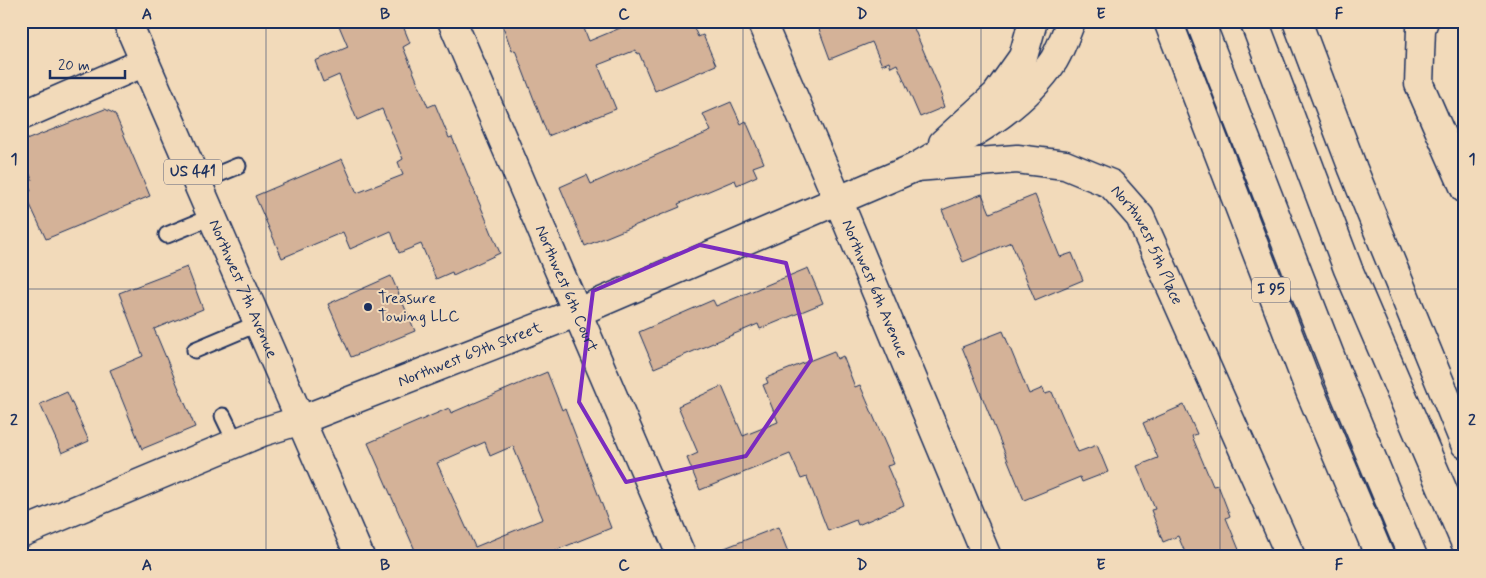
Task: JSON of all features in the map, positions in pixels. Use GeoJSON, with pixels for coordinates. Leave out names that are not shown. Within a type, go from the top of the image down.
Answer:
{"type":"FeatureCollection","features":[{"type":"Feature","properties":{"kind":"main road","name":"Northwest 7th Avenue"},"geometry":{"type":"LineString","coordinates":[[128,21],[360,557]]}},
{"type":"Feature","properties":{"kind":"main road","name":"Northwest 6th Court"},"geometry":{"type":"LineString","coordinates":[[452,21],[682,557]]}},
{"type":"Feature","properties":{"kind":"main road","name":"Northwest 6th Avenue"},"geometry":{"type":"LineString","coordinates":[[761,21],[987,557]]}},
{"type":"Feature","properties":{"kind":"main road"},"geometry":{"type":"LineString","coordinates":[[916,168],[996,95],[1023,58],[1033,21]]}},
{"type":"Feature","properties":{"kind":"main road"},"geometry":{"type":"LineString","coordinates":[[916,168],[995,120],[1026,94],[1054,59],[1072,21]]}},
{"type":"Feature","properties":{"kind":"main road","name":"I 95"},"geometry":{"type":"LineString","coordinates":[[1168,21],[1310,392],[1380,557]]}},
{"type":"Feature","properties":{"kind":"main road"},"geometry":{"type":"LineString","coordinates":[[1200,21],[1340,384],[1413,557]]}},
{"type":"Feature","properties":{"kind":"main road"},"geometry":{"type":"LineString","coordinates":[[1254,21],[1348,269],[1465,542]]}},
{"type":"Feature","properties":{"kind":"main road"},"geometry":{"type":"LineString","coordinates":[[1296,21],[1353,170],[1465,444]]}},
{"type":"Feature","properties":{"kind":"main road"},"geometry":{"type":"LineString","coordinates":[[1424,21],[1421,29],[1420,84],[1465,189]]}},
{"type":"Feature","properties":{"kind":"main road"},"geometry":{"type":"LineString","coordinates":[[21,116],[145,62]]}},
{"type":"Feature","properties":{"kind":"main road","name":"Northwest 5th Place"},"geometry":{"type":"LineString","coordinates":[[916,168],[1017,159],[1066,166],[1111,184],[1140,217],[1291,557]]}},
{"type":"Feature","properties":{"kind":"main road","name":"Northwest 69th Street"},"geometry":{"type":"LineString","coordinates":[[21,533],[262,432],[301,420],[578,312],[916,168]]}},
{"type":"Feature","properties":{"kind":"lane"},"geometry":{"type":"LineString","coordinates":[[197,183],[238,166]]}},
{"type":"Feature","properties":{"kind":"lane"},"geometry":{"type":"LineString","coordinates":[[167,235],[212,217]]}},
{"type":"Feature","properties":{"kind":"lane"},"geometry":{"type":"LineString","coordinates":[[194,350],[259,323]]}},
{"type":"Feature","properties":{"kind":"lane"},"geometry":{"type":"LineString","coordinates":[[222,416],[236,444]]}},
{"type":"Feature","properties":{"kind":"highlighted area"},"geometry":{"type":"Polygon","coordinates":[[[700,245],[786,263],[811,360],[746,456],[626,482],[579,402],[593,291],[700,245]]]}},
{"type":"Feature","properties":{"kind":"building"},"geometry":{"type":"Polygon","coordinates":[[[337,21],[401,21],[410,43],[403,47],[428,107],[435,104],[449,138],[452,137],[500,253],[453,275],[452,272],[436,279],[421,244],[399,253],[391,231],[350,249],[343,232],[282,258],[255,196],[342,159],[357,193],[403,175],[398,162],[403,159],[382,109],[357,120],[339,75],[323,82],[315,61],[348,47],[337,21]]]}},
{"type":"Feature","properties":{"kind":"building"},"geometry":{"type":"Polygon","coordinates":[[[501,21],[581,21],[589,41],[637,21],[691,21],[698,37],[703,35],[716,65],[655,91],[636,50],[598,65],[616,109],[548,136],[515,50],[512,51],[501,21]]]}},
{"type":"Feature","properties":{"kind":"building"},"geometry":{"type":"Polygon","coordinates":[[[816,21],[921,21],[913,26],[943,97],[941,98],[944,107],[920,117],[897,64],[891,67],[889,62],[882,65],[872,42],[830,59],[816,21]]]}},
{"type":"Feature","properties":{"kind":"building"},"geometry":{"type":"Polygon","coordinates":[[[731,102],[741,124],[746,121],[764,163],[753,167],[757,176],[737,185],[735,180],[678,204],[680,207],[585,246],[560,187],[587,175],[591,184],[711,131],[703,114],[731,102]]]}},
{"type":"Feature","properties":{"kind":"building"},"geometry":{"type":"Polygon","coordinates":[[[105,109],[115,114],[150,196],[46,239],[25,194],[31,191],[27,182],[32,180],[21,150],[21,142],[105,109]]]}},
{"type":"Feature","properties":{"kind":"building"},"geometry":{"type":"Polygon","coordinates":[[[982,194],[990,213],[1035,195],[1060,257],[1072,253],[1083,280],[1035,300],[1011,242],[963,262],[942,210],[982,194]]]}},
{"type":"Feature","properties":{"kind":"building"},"geometry":{"type":"Polygon","coordinates":[[[187,267],[203,309],[154,329],[195,427],[142,449],[110,370],[143,356],[119,293],[187,267]]]}},
{"type":"Feature","properties":{"kind":"building"},"geometry":{"type":"Polygon","coordinates":[[[808,268],[823,303],[760,329],[758,324],[654,368],[639,332],[713,300],[716,306],[808,268]]]}},
{"type":"Feature","properties":{"kind":"building"},"geometry":{"type":"Polygon","coordinates":[[[391,276],[415,331],[351,357],[328,304],[391,276]]]}},
{"type":"Feature","properties":{"kind":"building"},"geometry":{"type":"Polygon","coordinates":[[[1003,331],[1029,394],[1043,388],[1045,394],[1052,392],[1078,452],[1097,445],[1108,472],[1082,482],[1080,477],[1024,500],[962,347],[1003,331]]]}},
{"type":"Feature","properties":{"kind":"building"},"geometry":{"type":"Polygon","coordinates":[[[834,351],[837,359],[843,356],[855,387],[860,385],[894,464],[887,466],[904,505],[858,525],[856,520],[828,531],[807,477],[801,479],[790,454],[700,490],[687,458],[698,453],[678,406],[722,386],[743,436],[778,422],[763,385],[768,383],[766,378],[834,351]]]}},
{"type":"Feature","properties":{"kind":"building"},"geometry":{"type":"Polygon","coordinates":[[[547,372],[562,410],[565,408],[611,528],[539,557],[418,557],[368,443],[449,408],[451,413],[547,372]],[[485,442],[437,463],[475,547],[543,519],[513,446],[490,456],[485,442]]]}},
{"type":"Feature","properties":{"kind":"building"},"geometry":{"type":"Polygon","coordinates":[[[67,392],[89,441],[62,453],[40,404],[67,392]]]}},
{"type":"Feature","properties":{"kind":"building"},"geometry":{"type":"Polygon","coordinates":[[[1184,405],[1197,434],[1192,436],[1213,486],[1218,485],[1230,516],[1226,518],[1242,557],[1187,557],[1178,536],[1163,542],[1151,510],[1155,509],[1137,466],[1158,458],[1143,423],[1184,405]]]}},
{"type":"Feature","properties":{"kind":"building"},"geometry":{"type":"Polygon","coordinates":[[[778,527],[790,557],[708,557],[707,555],[778,527]]]}},
{"type":"Feature","properties":{"kind":"place","name":"Treasure Towing LLC"},"geometry":{"type":"Point","coordinates":[368,307]}}]}
